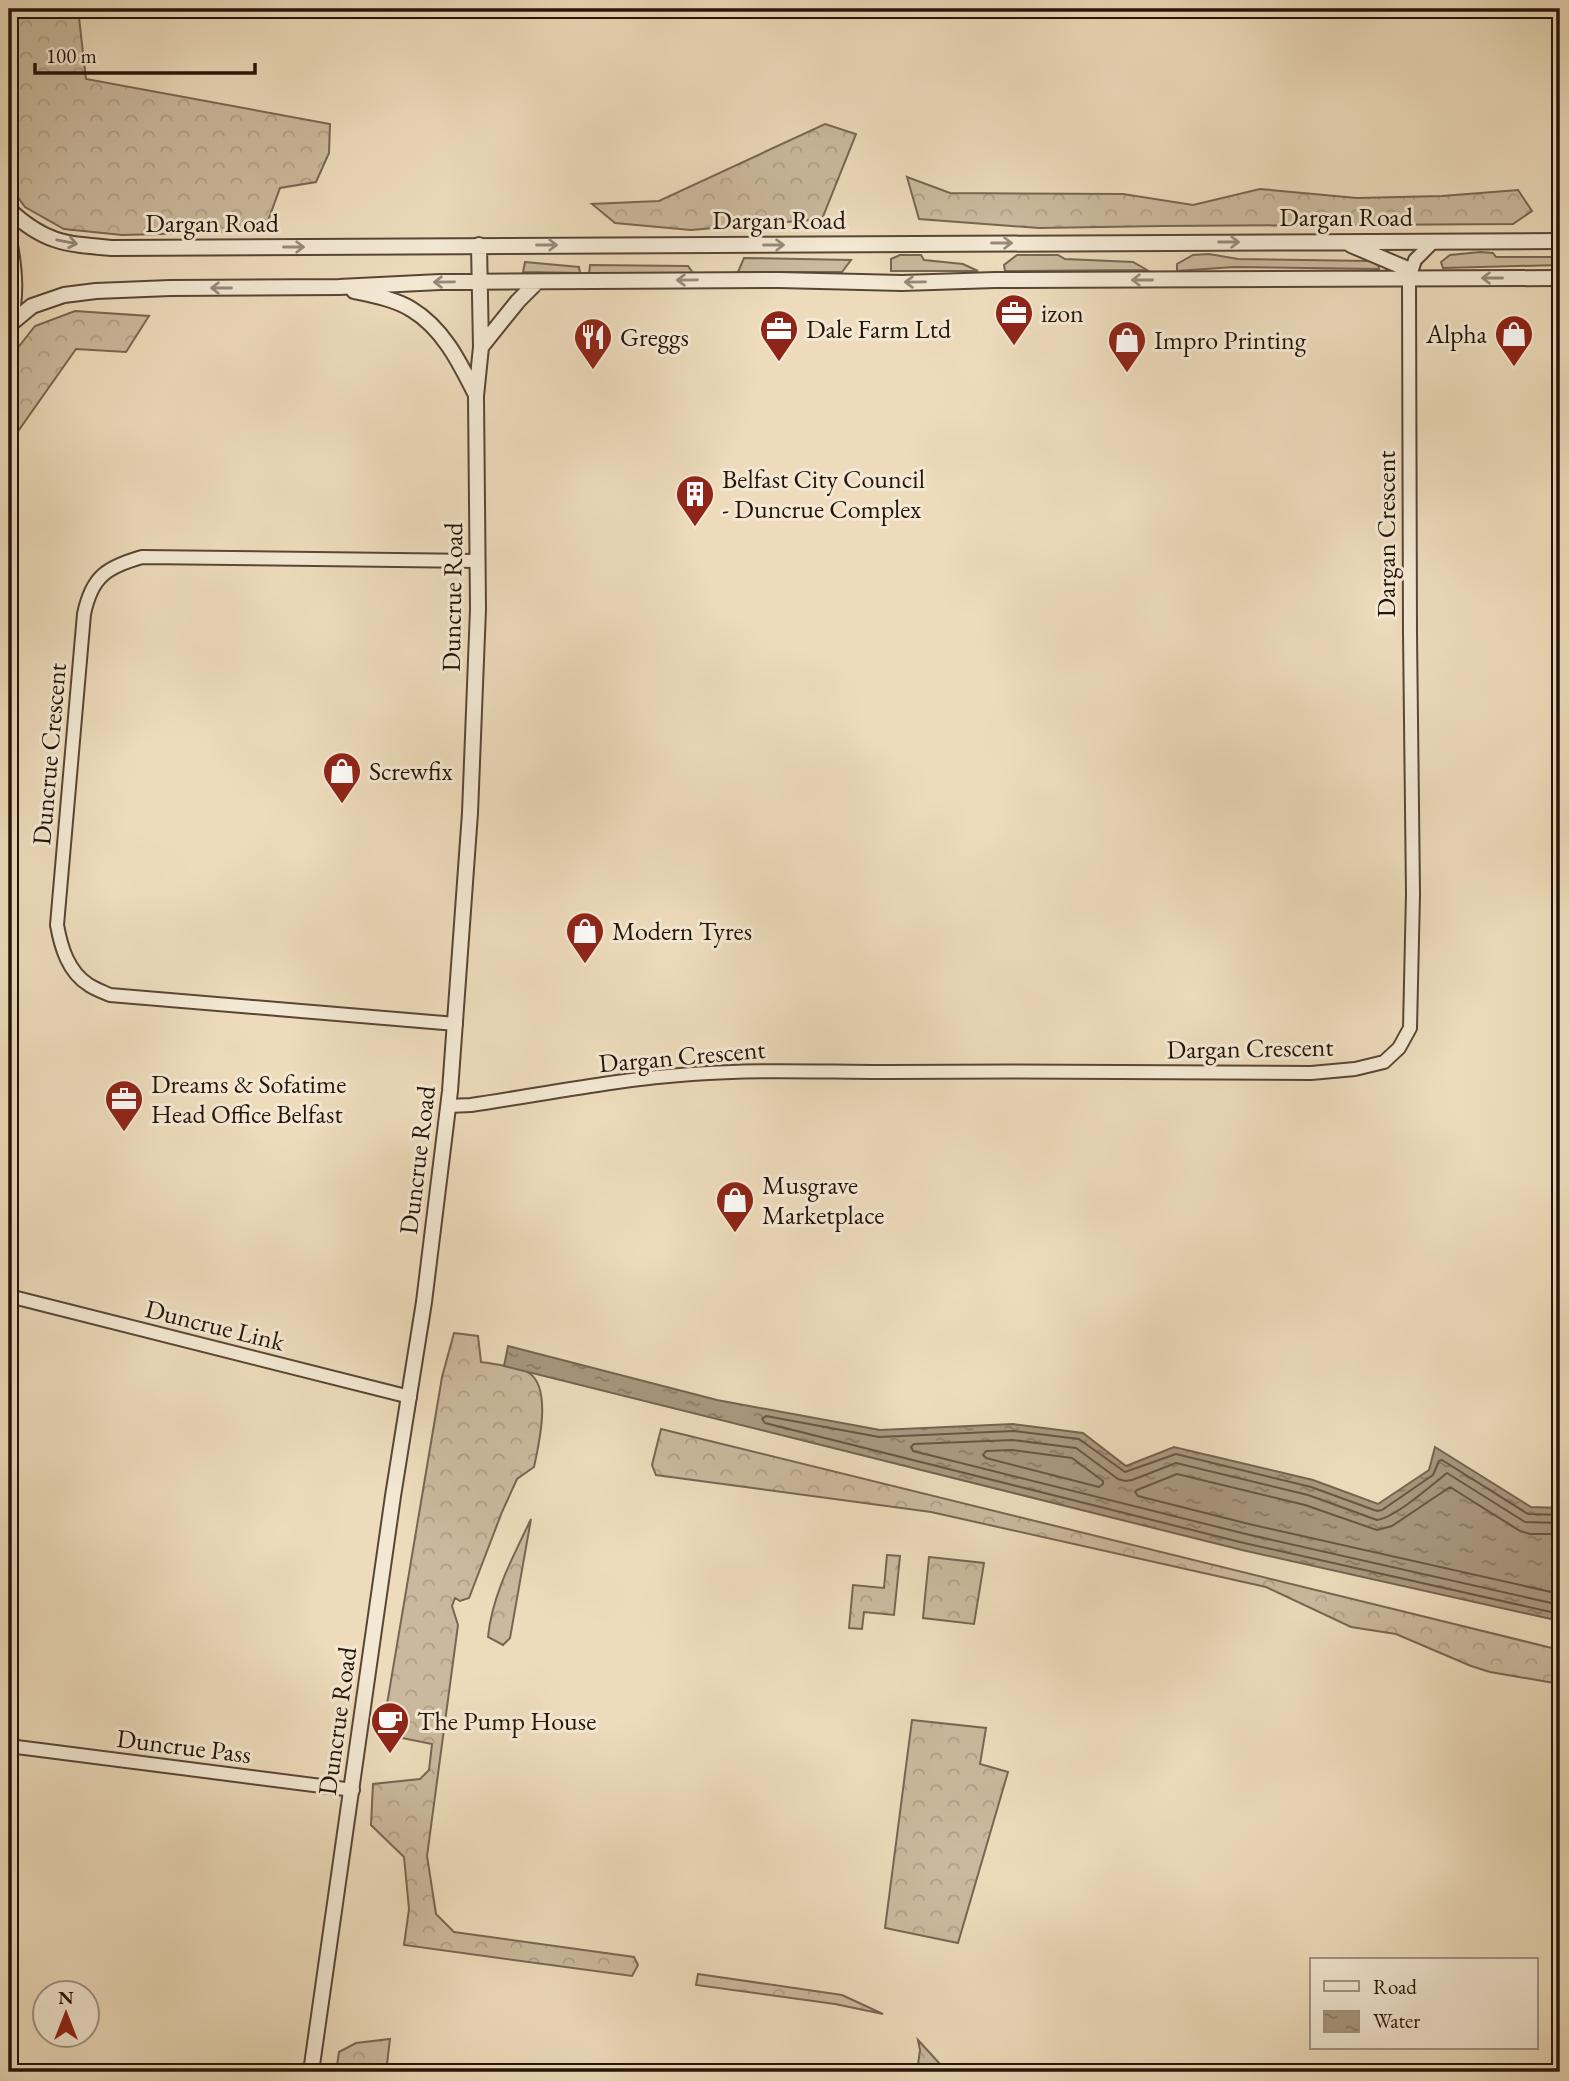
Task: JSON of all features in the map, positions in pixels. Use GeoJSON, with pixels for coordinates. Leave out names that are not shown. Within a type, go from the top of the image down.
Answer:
{"type":"FeatureCollection","features":[{"type":"Feature","properties":{"kind":"street","name":"Dargan Road"},"geometry":{"type":"LineString","coordinates":[[9,210],[20,221],[45,237],[68,244],[112,248],[1560,241]]}},
{"type":"Feature","properties":{"kind":"street"},"geometry":{"type":"LineString","coordinates":[[9,240],[16,294],[9,326]]}},
{"type":"Feature","properties":{"kind":"street"},"geometry":{"type":"LineString","coordinates":[[1343,242],[1410,274]]}},
{"type":"Feature","properties":{"kind":"street"},"geometry":{"type":"LineString","coordinates":[[1410,274],[1415,260],[1433,242]]}},
{"type":"Feature","properties":{"kind":"street","name":"Duncrue Road"},"geometry":{"type":"LineString","coordinates":[[311,2072],[393,1496],[426,1289],[456,1024],[470,813],[478,609],[476,396],[481,347],[479,245]]}},
{"type":"Feature","properties":{"kind":"street"},"geometry":{"type":"LineString","coordinates":[[9,326],[32,306],[64,295],[170,288],[339,287],[480,282],[902,282],[1410,274],[1560,278]]}},
{"type":"Feature","properties":{"kind":"street","name":"Dargan Crescent"},"geometry":{"type":"LineString","coordinates":[[448,1106],[650,1078],[749,1070],[1311,1073],[1354,1069],[1384,1062],[1399,1048],[1410,1028],[1412,1008],[1410,274]]}},
{"type":"Feature","properties":{"kind":"street"},"geometry":{"type":"LineString","coordinates":[[481,347],[537,282]]}},
{"type":"Feature","properties":{"kind":"street"},"geometry":{"type":"LineString","coordinates":[[339,287],[411,308],[451,347],[476,396]]}},
{"type":"Feature","properties":{"kind":"street","name":"Duncrue Crescent"},"geometry":{"type":"LineString","coordinates":[[456,1024],[110,995],[87,985],[69,964],[61,947],[57,925],[84,614],[88,596],[99,577],[120,563],[142,557],[478,561]]}},
{"type":"Feature","properties":{"kind":"street","name":"Duncrue Link"},"geometry":{"type":"LineString","coordinates":[[9,1296],[410,1397]]}},
{"type":"Feature","properties":{"kind":"street","name":"Duncrue Pass"},"geometry":{"type":"LineString","coordinates":[[9,1746],[353,1790]]}},
{"type":"Feature","properties":{"kind":"green space"},"geometry":{"type":"Polygon","coordinates":[[[9,9],[78,9],[86,79],[330,124],[329,153],[316,182],[280,188],[265,229],[122,235],[64,229],[25,207],[9,185],[9,9]]]}},
{"type":"Feature","properties":{"kind":"green space"},"geometry":{"type":"Polygon","coordinates":[[[825,124],[856,134],[822,219],[691,230],[615,223],[592,204],[659,201],[825,124]]]}},
{"type":"Feature","properties":{"kind":"green space"},"geometry":{"type":"Polygon","coordinates":[[[907,177],[950,193],[1123,194],[1193,205],[1260,189],[1357,198],[1442,196],[1518,190],[1532,211],[1513,224],[1039,228],[919,219],[907,177]]]}},
{"type":"Feature","properties":{"kind":"green space"},"geometry":{"type":"Polygon","coordinates":[[[1493,253],[1496,257],[1560,257],[1560,265],[1443,268],[1441,262],[1450,255],[1493,253]]]}},
{"type":"Feature","properties":{"kind":"green space"},"geometry":{"type":"Polygon","coordinates":[[[1209,254],[1238,259],[1371,261],[1378,262],[1379,269],[1234,267],[1177,271],[1177,264],[1193,255],[1209,254]]]}},
{"type":"Feature","properties":{"kind":"green space"},"geometry":{"type":"Polygon","coordinates":[[[900,255],[921,255],[924,260],[963,264],[978,271],[891,271],[891,259],[900,255]]]}},
{"type":"Feature","properties":{"kind":"green space"},"geometry":{"type":"Polygon","coordinates":[[[1017,255],[1058,255],[1065,259],[1133,262],[1147,270],[1005,271],[1004,265],[1017,255]]]}},
{"type":"Feature","properties":{"kind":"green space"},"geometry":{"type":"Polygon","coordinates":[[[744,258],[851,260],[842,272],[738,272],[744,258]]]}},
{"type":"Feature","properties":{"kind":"green space"},"geometry":{"type":"Polygon","coordinates":[[[525,262],[579,267],[580,273],[523,272],[525,262]]]}},
{"type":"Feature","properties":{"kind":"green space"},"geometry":{"type":"Polygon","coordinates":[[[590,265],[688,266],[693,273],[589,274],[590,265]]]}},
{"type":"Feature","properties":{"kind":"green space"},"geometry":{"type":"Polygon","coordinates":[[[75,311],[149,316],[126,352],[76,349],[9,444],[9,359],[35,326],[75,311]]]}},
{"type":"Feature","properties":{"kind":"green space"},"geometry":{"type":"Polygon","coordinates":[[[454,1333],[478,1336],[481,1362],[529,1373],[536,1380],[540,1391],[542,1417],[534,1467],[517,1479],[469,1598],[460,1601],[455,1598],[452,1606],[458,1625],[427,1856],[436,1914],[454,1932],[634,1957],[638,1965],[632,1976],[404,1945],[409,1909],[404,1857],[371,1825],[373,1784],[420,1779],[429,1770],[432,1744],[382,1734],[442,1377],[454,1333]]]}},
{"type":"Feature","properties":{"kind":"green space"},"geometry":{"type":"Polygon","coordinates":[[[661,1429],[1560,1650],[1560,1684],[1490,1672],[1396,1634],[1351,1627],[1266,1587],[931,1512],[656,1475],[652,1465],[661,1429]]]}},
{"type":"Feature","properties":{"kind":"green space"},"geometry":{"type":"Polygon","coordinates":[[[531,1519],[510,1638],[503,1645],[488,1637],[490,1621],[504,1576],[531,1519]]]}},
{"type":"Feature","properties":{"kind":"green space"},"geometry":{"type":"Polygon","coordinates":[[[887,1555],[900,1556],[894,1615],[864,1612],[862,1629],[849,1628],[853,1585],[884,1588],[887,1555]]]}},
{"type":"Feature","properties":{"kind":"green space"},"geometry":{"type":"Polygon","coordinates":[[[929,1557],[984,1563],[974,1624],[923,1618],[929,1557]]]}},
{"type":"Feature","properties":{"kind":"green space"},"geometry":{"type":"Polygon","coordinates":[[[912,1720],[986,1728],[980,1764],[1008,1772],[958,1943],[885,1928],[912,1720]]]}},
{"type":"Feature","properties":{"kind":"green space"},"geometry":{"type":"Polygon","coordinates":[[[698,1974],[842,1995],[883,2014],[835,2004],[696,1985],[698,1974]]]}},
{"type":"Feature","properties":{"kind":"green space"},"geometry":{"type":"Polygon","coordinates":[[[390,2039],[386,2072],[336,2072],[339,2052],[356,2043],[390,2039]]]}},
{"type":"Feature","properties":{"kind":"green space"},"geometry":{"type":"Polygon","coordinates":[[[918,2040],[940,2064],[941,2072],[917,2072],[920,2050],[918,2040]]]}},
{"type":"Feature","properties":{"kind":"water"},"geometry":{"type":"Polygon","coordinates":[[[508,1346],[717,1400],[880,1430],[1013,1424],[1083,1433],[1126,1466],[1174,1447],[1313,1480],[1378,1504],[1429,1470],[1435,1447],[1531,1507],[1560,1508],[1560,1621],[1242,1550],[504,1366],[508,1346]]]}},
{"type":"Feature","properties":{"kind":"place","name":"izon"},"geometry":{"type":"Point","coordinates":[1014,347]}},
{"type":"Feature","properties":{"kind":"place","name":"Dale Farm Ltd"},"geometry":{"type":"Point","coordinates":[779,363]}},
{"type":"Feature","properties":{"kind":"place","name":"Alpha"},"geometry":{"type":"Point","coordinates":[1514,368]}},
{"type":"Feature","properties":{"kind":"place","name":"Greggs"},"geometry":{"type":"Point","coordinates":[593,371]}},
{"type":"Feature","properties":{"kind":"place","name":"Impro Printing"},"geometry":{"type":"Point","coordinates":[1127,374]}},
{"type":"Feature","properties":{"kind":"place","name":"Belfast City Council - Duncrue Complex"},"geometry":{"type":"Point","coordinates":[695,528]}},
{"type":"Feature","properties":{"kind":"place","name":"Screwfix"},"geometry":{"type":"Point","coordinates":[342,805]}},
{"type":"Feature","properties":{"kind":"place","name":"Modern Tyres"},"geometry":{"type":"Point","coordinates":[585,965]}},
{"type":"Feature","properties":{"kind":"place","name":"Dreams & Sofatime Head Office Belfast"},"geometry":{"type":"Point","coordinates":[124,1133]}},
{"type":"Feature","properties":{"kind":"place","name":"Musgrave Marketplace"},"geometry":{"type":"Point","coordinates":[735,1234]}},
{"type":"Feature","properties":{"kind":"place","name":"The Pump House"},"geometry":{"type":"Point","coordinates":[390,1755]}}]}
